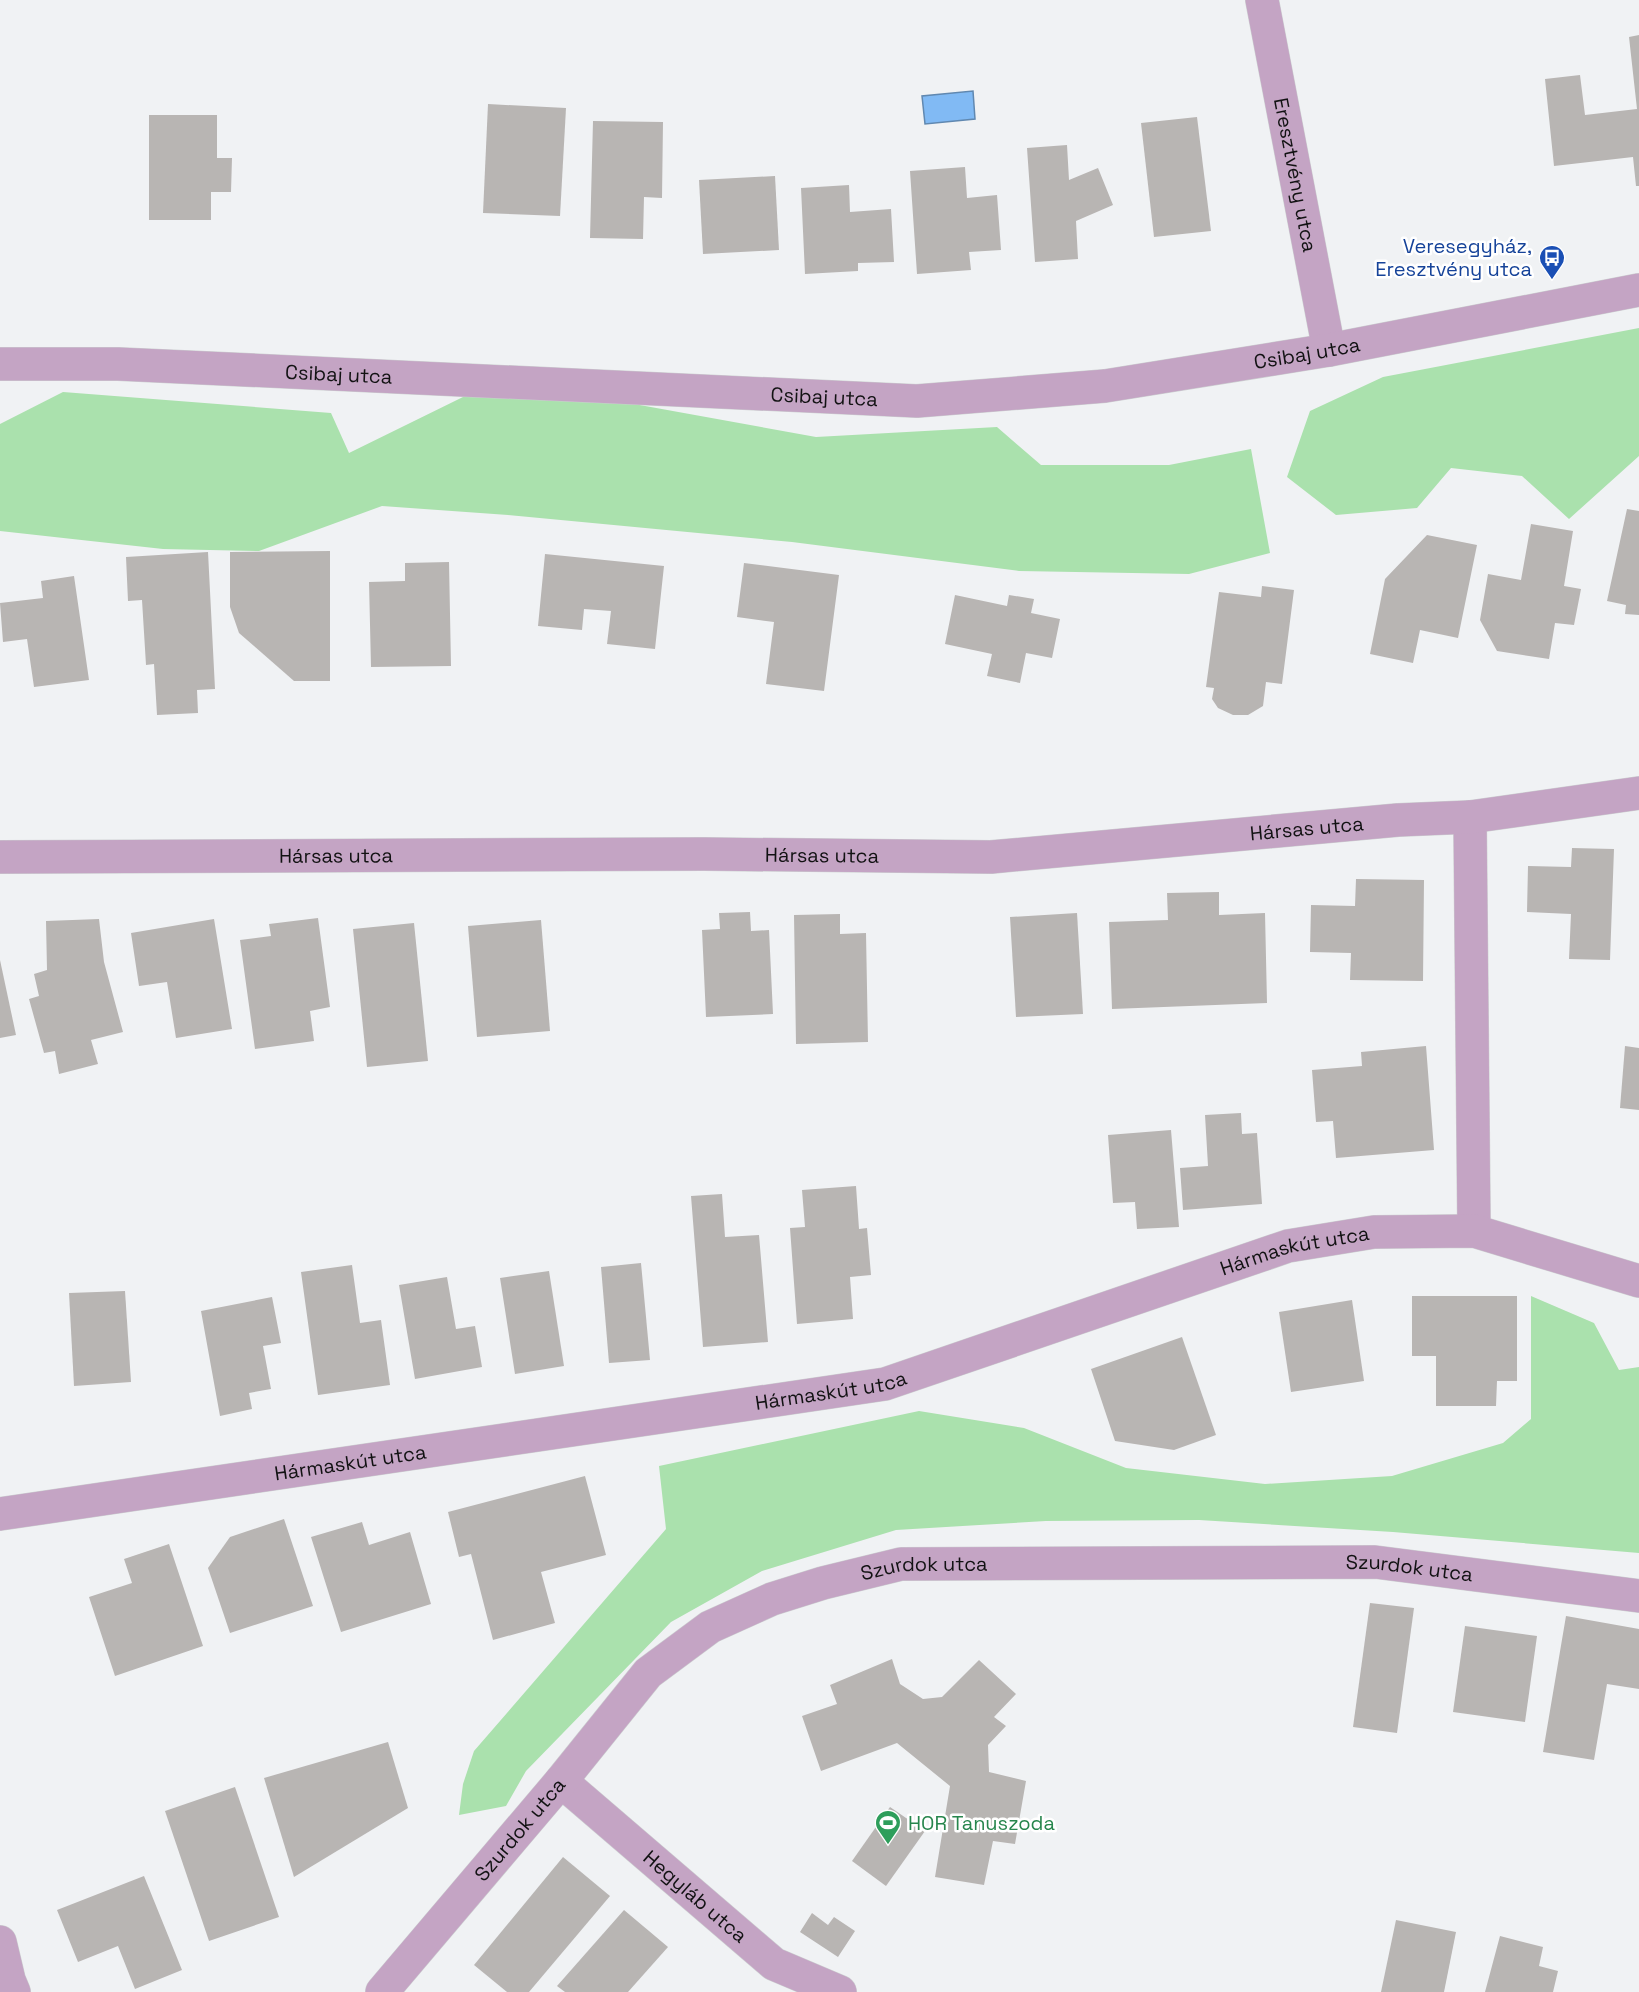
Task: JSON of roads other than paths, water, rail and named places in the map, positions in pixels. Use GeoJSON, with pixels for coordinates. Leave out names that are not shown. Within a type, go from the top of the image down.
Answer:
{"type":"FeatureCollection","features":[{"type":"Feature","properties":{"kind":"street","name":"Eresztvény utca"},"geometry":{"type":"LineString","coordinates":[[1262,0],[1329,350]]}},
{"type":"Feature","properties":{"kind":"street","name":"Csibaj utca"},"geometry":{"type":"LineString","coordinates":[[0,364],[118,364],[916,401],[1106,386],[1329,350],[1639,290]]}},
{"type":"Feature","properties":{"kind":"street","name":"Hársas utca"},"geometry":{"type":"LineString","coordinates":[[0,857],[704,854],[992,857],[1398,820],[1470,817],[1639,792]]}},
{"type":"Feature","properties":{"kind":"street"},"geometry":{"type":"LineString","coordinates":[[1470,817],[1474,1231]]}},
{"type":"Feature","properties":{"kind":"street","name":"Hármaskút utca"},"geometry":{"type":"LineString","coordinates":[[0,1514],[885,1384],[1288,1246],[1374,1232],[1474,1231],[1639,1281]]}},
{"type":"Feature","properties":{"kind":"street","name":"Szurdok utca"},"geometry":{"type":"LineString","coordinates":[[382,1992],[561,1781],[648,1673],[710,1627],[772,1599],[823,1583],[901,1564],[1375,1562],[1639,1596]]}},
{"type":"Feature","properties":{"kind":"street","name":"Hegyláb utca"},"geometry":{"type":"LineString","coordinates":[[561,1781],[774,1964],[840,1992]]}},
{"type":"Feature","properties":{"kind":"street"},"geometry":{"type":"LineString","coordinates":[[0,1942],[14,1992]]}},
{"type":"Feature","properties":{"kind":"water"},"geometry":{"type":"Polygon","coordinates":[[[973,91],[975,119],[925,124],[922,96],[973,91]]]}},
{"type":"Feature","properties":{"kind":"place","name":"Veresegyház, Eresztvény utca"},"geometry":{"type":"Point","coordinates":[1552,281]}},
{"type":"Feature","properties":{"kind":"place","name":"HOR Tanuszoda"},"geometry":{"type":"Point","coordinates":[888,1846]}}]}
